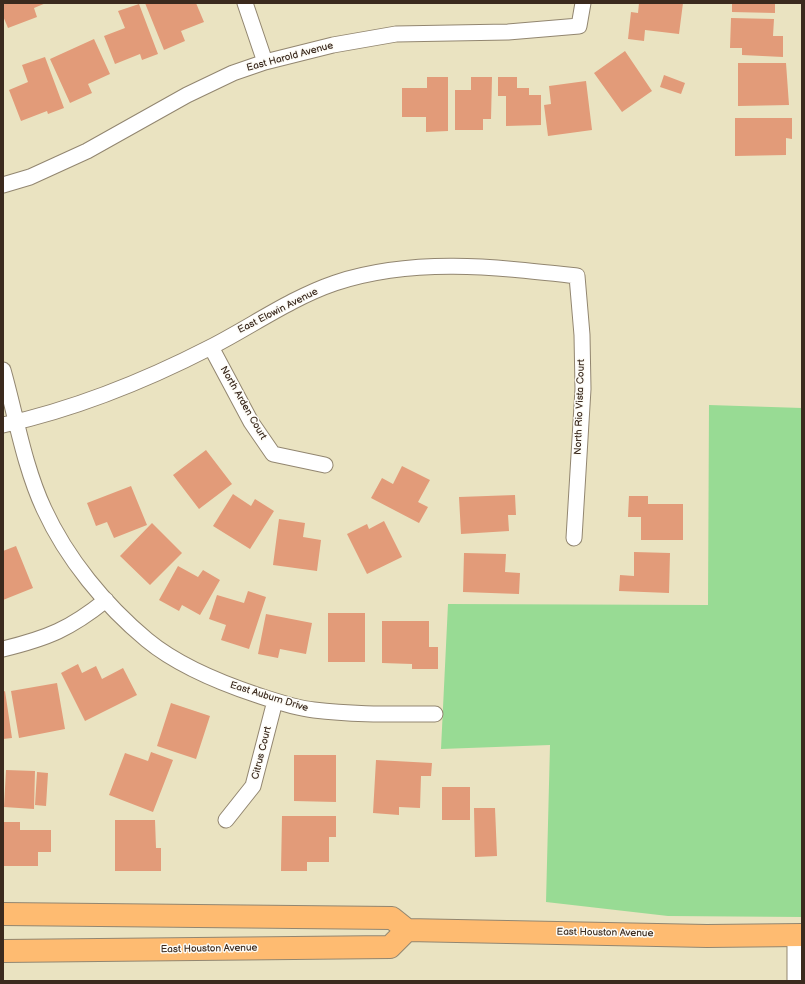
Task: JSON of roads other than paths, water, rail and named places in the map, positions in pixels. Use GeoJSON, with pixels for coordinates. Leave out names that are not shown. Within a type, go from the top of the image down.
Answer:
{"type":"FeatureCollection","features":[{"type":"Feature","properties":{"kind":"main road"},"geometry":{"type":"LineString","coordinates":[[3,914],[392,918],[407,930]]}},
{"type":"Feature","properties":{"kind":"main road","name":"East Houston Avenue"},"geometry":{"type":"LineString","coordinates":[[3,951],[390,947],[407,930],[707,936],[798,935]]}},
{"type":"Feature","properties":{"kind":"street"},"geometry":{"type":"LineString","coordinates":[[245,3],[265,62]]}},
{"type":"Feature","properties":{"kind":"street","name":"East Harold Avenue"},"geometry":{"type":"LineString","coordinates":[[3,185],[30,177],[88,150],[187,95],[233,74],[265,62],[333,45],[396,34],[508,32],[579,26],[583,3]]}},
{"type":"Feature","properties":{"kind":"street","name":"East Elowin Avenue"},"geometry":{"type":"LineString","coordinates":[[10,424],[119,389],[211,347],[302,296],[336,283],[386,270],[434,266],[500,268],[577,276]]}},
{"type":"Feature","properties":{"kind":"street","name":"North Rio Vista Court"},"geometry":{"type":"LineString","coordinates":[[574,538],[583,389],[582,335],[577,276]]}},
{"type":"Feature","properties":{"kind":"street","name":"North Arden Court"},"geometry":{"type":"LineString","coordinates":[[211,347],[251,422],[273,454],[325,464]]}},
{"type":"Feature","properties":{"kind":"street","name":"East Auburn Drive"},"geometry":{"type":"LineString","coordinates":[[3,370],[10,424],[44,509],[66,551],[106,600],[148,640],[185,664],[228,686],[275,701],[313,710],[352,713],[435,714]]}},
{"type":"Feature","properties":{"kind":"street"},"geometry":{"type":"LineString","coordinates":[[3,649],[57,633],[84,618],[106,600]]}},
{"type":"Feature","properties":{"kind":"street","name":"Citrus Court"},"geometry":{"type":"LineString","coordinates":[[226,820],[253,786],[275,701]]}},
{"type":"Feature","properties":{"kind":"street"},"geometry":{"type":"LineString","coordinates":[[795,981],[798,935]]}}]}
